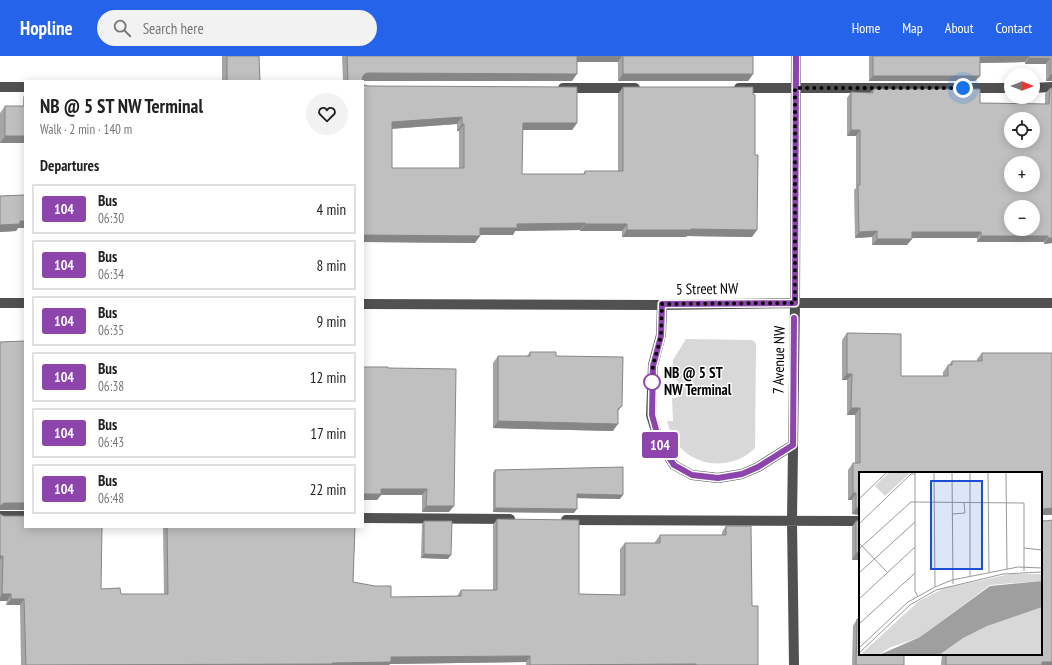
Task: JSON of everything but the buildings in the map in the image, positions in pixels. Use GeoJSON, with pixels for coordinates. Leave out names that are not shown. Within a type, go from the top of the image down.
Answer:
{"type":"FeatureCollection","features":[{"type":"Feature","properties":{"kind":"street","name":"7 Avenue NW"},"geometry":{"type":"LineString","coordinates":[[794,665],[792,521],[796,56]]}},
{"type":"Feature","properties":{"kind":"street"},"geometry":{"type":"LineString","coordinates":[[0,87],[24,87]]}},
{"type":"Feature","properties":{"kind":"street"},"geometry":{"type":"LineString","coordinates":[[552,88],[647,88]]}},
{"type":"Feature","properties":{"kind":"street"},"geometry":{"type":"LineString","coordinates":[[726,88],[1004,88]]}},
{"type":"Feature","properties":{"kind":"street"},"geometry":{"type":"LineString","coordinates":[[1040,88],[1052,88]]}},
{"type":"Feature","properties":{"kind":"street"},"geometry":{"type":"LineString","coordinates":[[0,303],[24,303]]}},
{"type":"Feature","properties":{"kind":"street","name":"5 Street NW"},"geometry":{"type":"LineString","coordinates":[[364,304],[1052,303]]}},
{"type":"Feature","properties":{"kind":"street"},"geometry":{"type":"LineString","coordinates":[[662,304],[661,336],[653,366],[652,415],[660,444],[674,465],[692,475],[718,478],[742,474],[758,467],[793,445]]}},
{"type":"Feature","properties":{"kind":"street"},"geometry":{"type":"LineString","coordinates":[[0,516],[24,516]]}},
{"type":"Feature","properties":{"kind":"street"},"geometry":{"type":"LineString","coordinates":[[364,518],[521,519]]}},
{"type":"Feature","properties":{"kind":"street"},"geometry":{"type":"LineString","coordinates":[[552,520],[859,521]]}},
{"type":"Feature","properties":{"kind":"shaded area"},"geometry":{"type":"Polygon","coordinates":[[[686,339],[751,340],[756,344],[755,448],[739,459],[720,463],[701,461],[684,451],[671,434],[667,421],[673,421],[672,398],[679,397],[678,381],[672,380],[673,360],[686,339]]]}},
{"type":"Feature","properties":{"kind":"bus line","name":"104"},"geometry":{"type":"LineString","coordinates":[[794,318],[793,445],[758,467],[742,474],[718,478],[692,475],[674,465],[660,444],[652,415],[653,366],[661,336],[662,304],[795,303],[796,56]]}},
{"type":"Feature","properties":{"kind":"place","name":"NB @ 5 ST NW Terminal"},"geometry":{"type":"Point","coordinates":[652,382]}},
{"type":"Feature","properties":{"kind":"route"},"geometry":{"type":"LineString","coordinates":[[652,382],[653,366],[661,336],[662,304],[795,303],[795,88],[963,88]]}}]}
